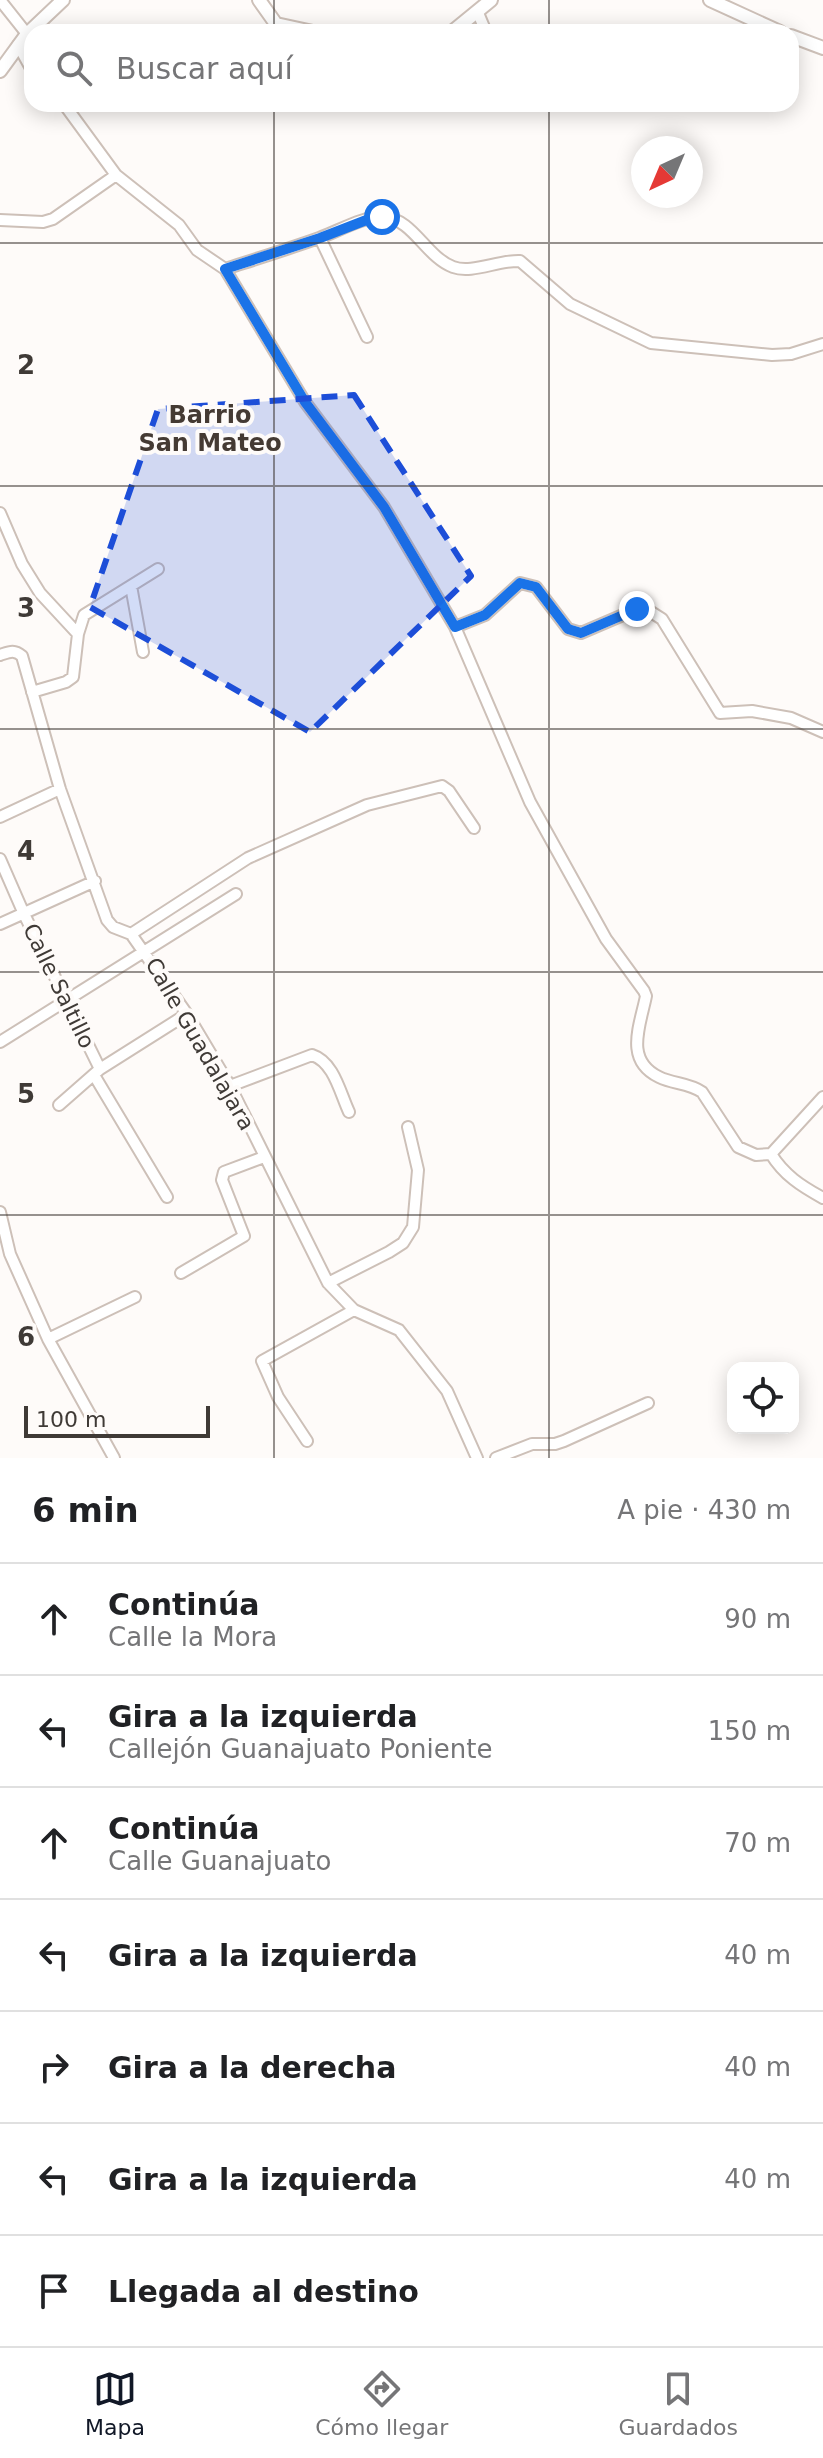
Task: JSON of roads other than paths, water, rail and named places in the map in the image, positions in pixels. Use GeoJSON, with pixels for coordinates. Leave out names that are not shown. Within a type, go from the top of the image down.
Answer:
{"type":"FeatureCollection","features":[{"type":"Feature","properties":{"kind":"street"},"geometry":{"type":"LineString","coordinates":[[0,0],[24,30]]}},
{"type":"Feature","properties":{"kind":"street"},"geometry":{"type":"LineString","coordinates":[[38,24],[63,0]]}},
{"type":"Feature","properties":{"kind":"street"},"geometry":{"type":"LineString","coordinates":[[259,0],[276,24]]}},
{"type":"Feature","properties":{"kind":"street"},"geometry":{"type":"LineString","coordinates":[[463,24],[491,0]]}},
{"type":"Feature","properties":{"kind":"street"},"geometry":{"type":"LineString","coordinates":[[710,0],[762,24]]}},
{"type":"Feature","properties":{"kind":"street"},"geometry":{"type":"LineString","coordinates":[[478,13],[483,24]]}},
{"type":"Feature","properties":{"kind":"street"},"geometry":{"type":"LineString","coordinates":[[0,71],[24,38]]}},
{"type":"Feature","properties":{"kind":"street"},"geometry":{"type":"LineString","coordinates":[[799,39],[823,48]]}},
{"type":"Feature","properties":{"kind":"street"},"geometry":{"type":"LineString","coordinates":[[18,45],[24,56]]}},
{"type":"Feature","properties":{"kind":"street"},"geometry":{"type":"LineString","coordinates":[[70,112],[116,175],[179,225],[197,250],[225,269],[305,402],[384,507],[455,627],[530,802],[606,939],[644,991],[646,996],[635,1046],[643,1064],[659,1077],[695,1087],[702,1092],[738,1147],[748,1154],[771,1154],[823,1097]]}},
{"type":"Feature","properties":{"kind":"street"},"geometry":{"type":"LineString","coordinates":[[0,220],[43,222],[53,219],[116,175]]}},
{"type":"Feature","properties":{"kind":"street"},"geometry":{"type":"LineString","coordinates":[[225,269],[382,217],[398,220],[443,262],[455,268],[468,270],[502,260],[520,261],[570,304],[618,329],[663,346],[717,348],[772,355],[791,354],[823,344]]}},
{"type":"Feature","properties":{"kind":"street"},"geometry":{"type":"LineString","coordinates":[[320,238],[367,337]]}},
{"type":"Feature","properties":{"kind":"street"},"geometry":{"type":"LineString","coordinates":[[0,513],[22,564],[40,593],[78,634]]}},
{"type":"Feature","properties":{"kind":"street"},"geometry":{"type":"LineString","coordinates":[[32,692],[73,677],[78,634],[84,615],[158,569]]}},
{"type":"Feature","properties":{"kind":"street"},"geometry":{"type":"LineString","coordinates":[[455,627],[485,615],[520,583],[536,587],[568,629],[574,632],[581,633],[637,609],[651,612],[662,619],[720,713],[752,711],[791,718],[823,732]]}},
{"type":"Feature","properties":{"kind":"street"},"geometry":{"type":"LineString","coordinates":[[131,586],[143,652]]}},
{"type":"Feature","properties":{"kind":"street","name":"Calle Guadalajara"},"geometry":{"type":"LineString","coordinates":[[0,655],[10,651],[22,656],[60,789],[107,920],[113,927],[131,934],[187,1014],[230,1086],[328,1283],[354,1310],[399,1330],[447,1391],[477,1458]]}},
{"type":"Feature","properties":{"kind":"street"},"geometry":{"type":"LineString","coordinates":[[131,934],[248,858],[367,805],[442,786],[449,791],[474,828]]}},
{"type":"Feature","properties":{"kind":"street"},"geometry":{"type":"LineString","coordinates":[[0,817],[60,789]]}},
{"type":"Feature","properties":{"kind":"street","name":"Calle Saltillo"},"geometry":{"type":"LineString","coordinates":[[0,859],[97,1072]]}},
{"type":"Feature","properties":{"kind":"street"},"geometry":{"type":"LineString","coordinates":[[0,924],[95,881]]}},
{"type":"Feature","properties":{"kind":"street"},"geometry":{"type":"LineString","coordinates":[[0,1042],[236,894]]}},
{"type":"Feature","properties":{"kind":"street","name":"Calle Saltillo"},"geometry":{"type":"LineString","coordinates":[[59,1105],[97,1072],[187,1014]]}},
{"type":"Feature","properties":{"kind":"street"},"geometry":{"type":"LineString","coordinates":[[230,1086],[312,1055],[322,1058],[328,1065],[349,1112]]}},
{"type":"Feature","properties":{"kind":"street"},"geometry":{"type":"LineString","coordinates":[[97,1072],[167,1197]]}},
{"type":"Feature","properties":{"kind":"street"},"geometry":{"type":"LineString","coordinates":[[328,1283],[403,1243],[413,1227],[418,1170],[408,1127]]}},
{"type":"Feature","properties":{"kind":"street"},"geometry":{"type":"LineString","coordinates":[[771,1154],[780,1169],[802,1187],[823,1198]]}},
{"type":"Feature","properties":{"kind":"street"},"geometry":{"type":"LineString","coordinates":[[181,1273],[244,1236],[222,1180],[224,1172],[264,1157]]}},
{"type":"Feature","properties":{"kind":"street"},"geometry":{"type":"LineString","coordinates":[[0,1212],[10,1254],[48,1339],[114,1458]]}},
{"type":"Feature","properties":{"kind":"street"},"geometry":{"type":"LineString","coordinates":[[48,1339],[135,1297]]}},
{"type":"Feature","properties":{"kind":"street"},"geometry":{"type":"LineString","coordinates":[[307,1441],[278,1397],[262,1361],[354,1310]]}},
{"type":"Feature","properties":{"kind":"street"},"geometry":{"type":"LineString","coordinates":[[496,1458],[532,1444],[564,1441],[648,1403]]}},
{"type":"Feature","properties":{"kind":"district","name":"Barrio San Mateo"},"geometry":{"type":"Point","coordinates":[210,429]}}]}
